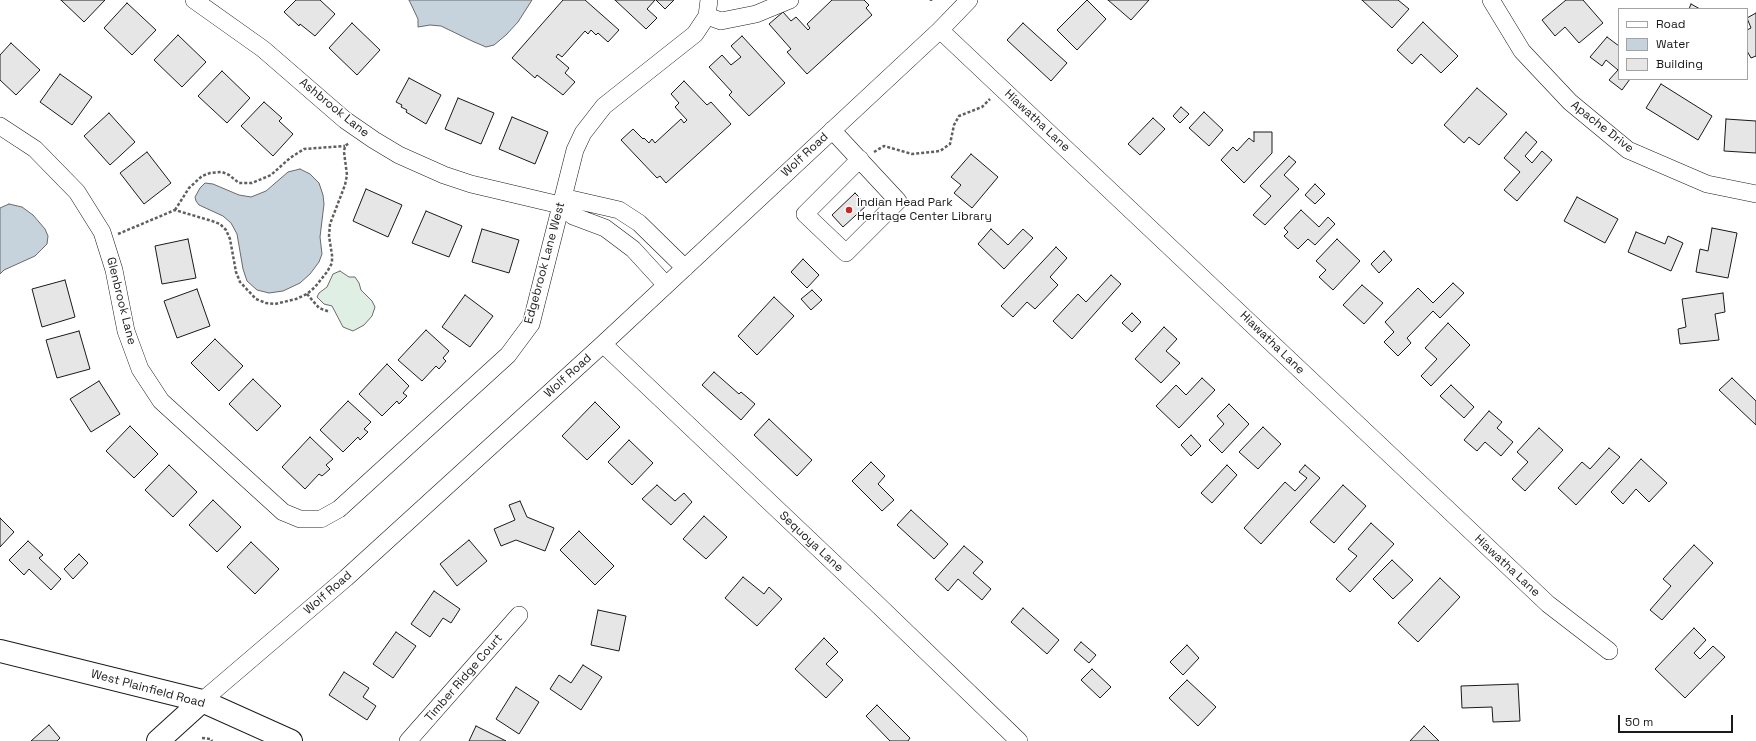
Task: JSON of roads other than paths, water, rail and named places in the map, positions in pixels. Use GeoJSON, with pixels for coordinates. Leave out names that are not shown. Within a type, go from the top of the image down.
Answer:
{"type":"FeatureCollection","features":[{"type":"Feature","properties":{"kind":"main road","name":"West Plainfield Road"},"geometry":{"type":"LineString","coordinates":[[0,651],[202,701],[291,741]]}},
{"type":"Feature","properties":{"kind":"main road","name":"Wolf Road"},"geometry":{"type":"LineString","coordinates":[[158,741],[202,701]]}},
{"type":"Feature","properties":{"kind":"street","name":"Ashbrook Lane"},"geometry":{"type":"LineString","coordinates":[[194,0],[263,49],[345,120],[399,155],[444,176],[471,184],[560,205],[572,216],[605,228],[633,249],[666,285]]}},
{"type":"Feature","properties":{"kind":"street"},"geometry":{"type":"LineString","coordinates":[[708,8],[721,21],[756,14],[790,0]]}},
{"type":"Feature","properties":{"kind":"street","name":"Wolf Road"},"geometry":{"type":"LineString","coordinates":[[202,701],[346,578],[603,344],[940,30],[969,0]]}},
{"type":"Feature","properties":{"kind":"street","name":"Apache Drive"},"geometry":{"type":"LineString","coordinates":[[1491,0],[1522,52],[1570,102],[1628,150],[1707,184],[1756,194]]}},
{"type":"Feature","properties":{"kind":"street","name":"Edgebrook Lane West"},"geometry":{"type":"LineString","coordinates":[[300,519],[321,519],[339,509],[508,355],[531,324],[560,205],[575,150],[583,133],[604,106],[695,34],[708,8]]}},
{"type":"Feature","properties":{"kind":"street","name":"Hiawatha Lane"},"geometry":{"type":"LineString","coordinates":[[940,30],[1548,604],[1609,651]]}},
{"type":"Feature","properties":{"kind":"street","name":"Glenbrook Lane"},"geometry":{"type":"LineString","coordinates":[[0,126],[35,149],[77,192],[102,232],[114,270],[126,331],[140,369],[161,401],[283,512],[300,519]]}},
{"type":"Feature","properties":{"kind":"street"},"geometry":{"type":"LineString","coordinates":[[832,130],[860,159],[898,201],[846,253],[805,214],[860,159]]}},
{"type":"Feature","properties":{"kind":"street","name":"Ashbrook Lane"},"geometry":{"type":"LineString","coordinates":[[560,205],[571,199],[619,210],[639,222],[685,268]]}},
{"type":"Feature","properties":{"kind":"street","name":"Sequoya Lane"},"geometry":{"type":"LineString","coordinates":[[603,344],[1019,741]]}},
{"type":"Feature","properties":{"kind":"street","name":"Timber Ridge Court"},"geometry":{"type":"LineString","coordinates":[[408,741],[519,615]]}},
{"type":"Feature","properties":{"kind":"water"},"geometry":{"type":"Polygon","coordinates":[[[409,0],[532,0],[518,22],[506,35],[494,45],[486,47],[441,26],[430,25],[418,27],[418,19],[409,0]]]}},
{"type":"Feature","properties":{"kind":"water"},"geometry":{"type":"Polygon","coordinates":[[[300,169],[310,174],[319,183],[323,195],[324,204],[320,237],[322,254],[319,262],[310,274],[300,283],[283,291],[269,293],[257,290],[247,281],[243,269],[237,234],[231,223],[223,216],[199,205],[195,197],[205,183],[213,184],[239,195],[251,197],[266,191],[288,172],[300,169]]]}},
{"type":"Feature","properties":{"kind":"water"},"geometry":{"type":"Polygon","coordinates":[[[9,204],[22,207],[33,215],[45,229],[48,236],[47,244],[35,256],[4,270],[0,274],[0,208],[9,204]]]}},
{"type":"Feature","properties":{"kind":"place","name":"Indian Head Park Heritage Center Library"},"geometry":{"type":"Point","coordinates":[849,210]}}]}
